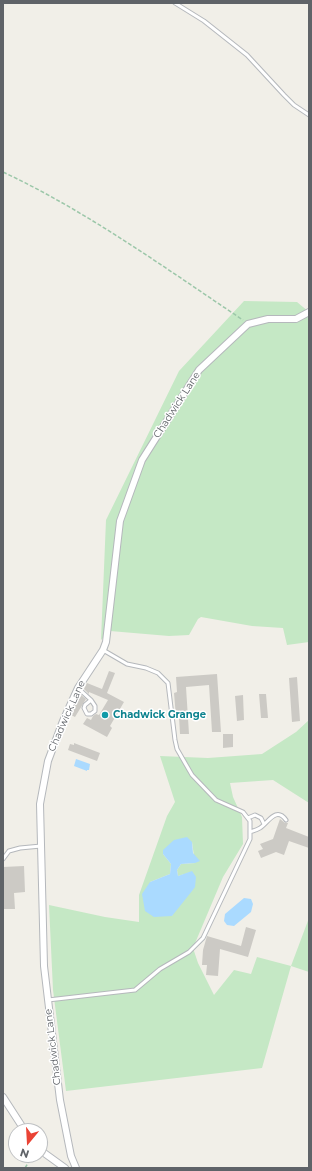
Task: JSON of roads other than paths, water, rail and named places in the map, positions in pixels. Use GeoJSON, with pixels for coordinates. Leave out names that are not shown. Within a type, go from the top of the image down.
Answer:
{"type":"FeatureCollection","features":[{"type":"Feature","properties":{"kind":"street","name":"Chadwick Lane"},"geometry":{"type":"LineString","coordinates":[[76,1168],[71,1156],[60,1100],[44,966],[40,804],[48,761],[63,721],[78,688],[103,650],[106,642],[120,521],[142,460],[199,370],[248,324],[268,319],[296,319],[309,312]]}},
{"type":"Feature","properties":{"kind":"street"},"geometry":{"type":"LineString","coordinates":[[3,1097],[20,1123]]}},
{"type":"Feature","properties":{"kind":"street"},"geometry":{"type":"LineString","coordinates":[[48,1156],[65,1168]]}},
{"type":"Feature","properties":{"kind":"street"},"geometry":{"type":"LineString","coordinates":[[58,1163],[71,1156]]}},
{"type":"Feature","properties":{"kind":"lane"},"geometry":{"type":"LineString","coordinates":[[176,3],[204,21],[247,55],[294,105],[309,115]]}},
{"type":"Feature","properties":{"kind":"lane"},"geometry":{"type":"LineString","coordinates":[[48,1000],[135,990],[160,969],[189,952],[203,938],[250,839],[250,821],[248,818],[243,812],[216,800],[192,775],[177,749],[168,683],[158,673],[146,668],[127,664],[103,650]]}},
{"type":"Feature","properties":{"kind":"lane"},"geometry":{"type":"LineString","coordinates":[[78,688],[91,700],[95,706],[95,711],[91,714],[87,714],[84,708],[85,705],[91,700]]}},
{"type":"Feature","properties":{"kind":"lane"},"geometry":{"type":"LineString","coordinates":[[248,818],[255,815],[261,818],[264,824]]}},
{"type":"Feature","properties":{"kind":"lane"},"geometry":{"type":"LineString","coordinates":[[250,832],[261,828],[273,816],[279,815],[284,817],[286,820]]}},
{"type":"Feature","properties":{"kind":"lane"},"geometry":{"type":"LineString","coordinates":[[3,859],[9,851],[20,848],[41,846]]}},
{"type":"Feature","properties":{"kind":"water"},"geometry":{"type":"Polygon","coordinates":[[[76,759],[90,764],[89,770],[87,771],[74,766],[76,759]]]}},
{"type":"Feature","properties":{"kind":"water"},"geometry":{"type":"Polygon","coordinates":[[[187,837],[192,842],[193,853],[200,861],[181,864],[177,870],[178,876],[192,871],[196,877],[195,887],[172,916],[154,917],[145,911],[142,894],[150,882],[170,874],[171,864],[163,854],[163,850],[174,840],[187,837]]]}},
{"type":"Feature","properties":{"kind":"water"},"geometry":{"type":"Polygon","coordinates":[[[244,898],[251,899],[253,904],[251,912],[234,926],[227,925],[224,921],[225,914],[244,898]]]}},
{"type":"Feature","properties":{"kind":"place","name":"Chadwick Grange"},"geometry":{"type":"Point","coordinates":[105,715]}}]}
